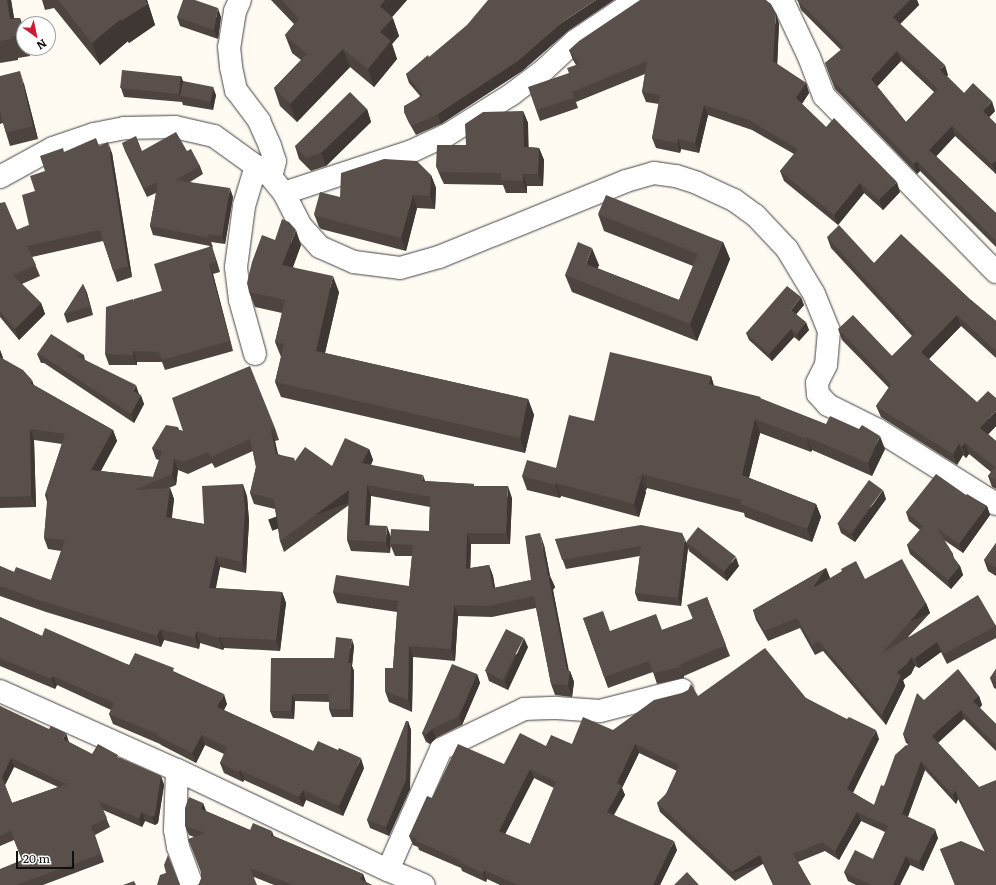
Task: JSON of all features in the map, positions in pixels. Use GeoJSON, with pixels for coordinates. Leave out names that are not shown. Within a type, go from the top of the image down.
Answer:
{"type":"FeatureCollection","features":[{"type":"Feature","properties":{"kind":"street"},"geometry":{"type":"LineString","coordinates":[[240,0],[235,11],[229,47],[231,67],[236,90],[259,121],[276,161],[271,179],[244,206],[236,267],[240,300],[255,354]]}},
{"type":"Feature","properties":{"kind":"street"},"geometry":{"type":"LineString","coordinates":[[271,179],[412,152],[447,135],[512,94],[544,70],[575,40],[636,0]]}},
{"type":"Feature","properties":{"kind":"street"},"geometry":{"type":"LineString","coordinates":[[777,0],[785,6],[809,57],[824,96],[996,272]]}},
{"type":"Feature","properties":{"kind":"street"},"geometry":{"type":"LineString","coordinates":[[0,177],[53,148],[94,134],[124,128],[175,127],[214,136],[271,179],[301,226],[320,247],[354,262],[400,268],[439,257],[626,181],[654,173],[676,176],[697,183],[734,200],[755,215],[787,249],[814,294],[829,331],[826,365],[818,383],[818,394],[828,405],[878,430],[996,504]]}},
{"type":"Feature","properties":{"kind":"street"},"geometry":{"type":"LineString","coordinates":[[388,870],[441,749],[524,709],[557,708],[600,711],[682,690]]}},
{"type":"Feature","properties":{"kind":"street"},"geometry":{"type":"LineString","coordinates":[[0,691],[177,770],[388,870],[424,885]]}},
{"type":"Feature","properties":{"kind":"street"},"geometry":{"type":"LineString","coordinates":[[177,770],[175,830],[178,847],[192,885]]}},
{"type":"Feature","properties":{"kind":"building"},"geometry":{"type":"Polygon","coordinates":[[[0,0],[7,0],[10,19],[16,18],[16,36],[10,37],[11,39],[0,41],[0,0]]]}},
{"type":"Feature","properties":{"kind":"building"},"geometry":{"type":"Polygon","coordinates":[[[58,0],[145,0],[148,4],[121,21],[121,19],[92,43],[58,0]]]}},
{"type":"Feature","properties":{"kind":"building"},"geometry":{"type":"Polygon","coordinates":[[[183,0],[195,0],[218,8],[214,30],[177,17],[183,0]]]}},
{"type":"Feature","properties":{"kind":"building"},"geometry":{"type":"Polygon","coordinates":[[[282,0],[385,0],[380,6],[393,18],[380,32],[391,41],[368,69],[343,49],[290,104],[274,88],[307,54],[285,35],[299,19],[282,0]]]}},
{"type":"Feature","properties":{"kind":"building"},"geometry":{"type":"Polygon","coordinates":[[[488,0],[596,0],[564,21],[518,61],[438,114],[412,126],[404,112],[404,106],[423,95],[406,74],[467,25],[488,0]]]}},
{"type":"Feature","properties":{"kind":"building"},"geometry":{"type":"Polygon","coordinates":[[[640,0],[766,0],[771,4],[776,13],[773,61],[806,83],[796,98],[826,127],[834,118],[897,182],[879,200],[860,183],[834,215],[780,171],[798,149],[749,120],[704,105],[695,143],[678,139],[677,143],[652,138],[660,95],[642,92],[647,61],[572,92],[574,98],[536,110],[528,87],[569,73],[567,68],[579,64],[569,50],[579,41],[640,0]]]}},
{"type":"Feature","properties":{"kind":"building"},"geometry":{"type":"Polygon","coordinates":[[[797,0],[910,0],[893,17],[945,65],[940,70],[964,93],[973,83],[992,101],[983,111],[996,124],[996,163],[995,161],[992,164],[952,126],[929,150],[996,213],[996,241],[917,161],[914,164],[831,79],[825,63],[844,47],[797,0]],[[897,51],[871,79],[906,122],[938,89],[897,51]]]}},
{"type":"Feature","properties":{"kind":"building"},"geometry":{"type":"Polygon","coordinates":[[[122,70],[181,76],[179,94],[120,88],[122,70]]]}},
{"type":"Feature","properties":{"kind":"building"},"geometry":{"type":"Polygon","coordinates":[[[20,71],[33,126],[6,133],[0,111],[0,76],[20,71]]]}},
{"type":"Feature","properties":{"kind":"building"},"geometry":{"type":"Polygon","coordinates":[[[183,81],[213,87],[211,102],[180,96],[183,81]]]}},
{"type":"Feature","properties":{"kind":"building"},"geometry":{"type":"Polygon","coordinates":[[[350,92],[367,109],[321,153],[306,158],[295,146],[350,92]]]}},
{"type":"Feature","properties":{"kind":"building"},"geometry":{"type":"Polygon","coordinates":[[[523,111],[524,147],[539,148],[538,174],[523,174],[523,181],[501,180],[501,173],[439,172],[436,166],[437,145],[466,145],[465,124],[483,112],[523,111]]]}},
{"type":"Feature","properties":{"kind":"building"},"geometry":{"type":"Polygon","coordinates":[[[176,132],[187,151],[191,149],[200,166],[176,180],[230,188],[222,236],[208,234],[209,238],[150,226],[158,182],[144,188],[122,143],[136,136],[142,151],[176,132]]]}},
{"type":"Feature","properties":{"kind":"building"},"geometry":{"type":"Polygon","coordinates":[[[96,138],[99,146],[108,142],[128,266],[113,271],[100,230],[27,246],[36,265],[13,275],[41,303],[15,329],[0,311],[0,203],[5,202],[17,230],[29,225],[22,195],[35,191],[30,176],[45,171],[40,156],[63,148],[64,152],[96,138]]]}},
{"type":"Feature","properties":{"kind":"building"},"geometry":{"type":"Polygon","coordinates":[[[384,159],[417,161],[431,175],[430,196],[413,195],[401,238],[316,216],[314,214],[320,192],[340,197],[341,173],[384,159]]]}},
{"type":"Feature","properties":{"kind":"building"},"geometry":{"type":"Polygon","coordinates":[[[606,195],[723,242],[690,324],[565,275],[578,242],[592,248],[586,264],[679,300],[698,254],[598,214],[606,195]]]}},
{"type":"Feature","properties":{"kind":"building"},"geometry":{"type":"Polygon","coordinates":[[[282,219],[289,222],[296,230],[282,265],[333,276],[316,351],[528,399],[520,438],[275,382],[284,344],[275,342],[285,300],[249,292],[247,283],[252,262],[262,235],[275,240],[282,219]]]}},
{"type":"Feature","properties":{"kind":"building"},"geometry":{"type":"Polygon","coordinates":[[[839,225],[874,263],[901,234],[971,300],[996,321],[996,351],[957,315],[921,352],[977,402],[988,391],[996,398],[996,411],[980,428],[996,441],[996,481],[988,476],[995,467],[965,443],[962,447],[959,444],[953,454],[876,406],[891,384],[838,329],[853,315],[892,356],[915,333],[827,237],[839,225]]]}},
{"type":"Feature","properties":{"kind":"building"},"geometry":{"type":"Polygon","coordinates":[[[212,246],[216,262],[209,264],[230,341],[162,360],[159,352],[133,351],[133,355],[105,354],[106,307],[133,299],[134,301],[134,299],[162,291],[154,264],[212,246]]]}},
{"type":"Feature","properties":{"kind":"building"},"geometry":{"type":"Polygon","coordinates":[[[83,284],[90,306],[64,314],[83,284]]]}},
{"type":"Feature","properties":{"kind":"building"},"geometry":{"type":"Polygon","coordinates":[[[787,286],[801,297],[791,310],[806,322],[797,334],[791,329],[769,354],[746,333],[787,286]]]}},
{"type":"Feature","properties":{"kind":"building"},"geometry":{"type":"Polygon","coordinates":[[[51,334],[84,355],[75,355],[136,385],[133,391],[141,395],[131,414],[41,355],[37,354],[51,334]]]}},
{"type":"Feature","properties":{"kind":"building"},"geometry":{"type":"Polygon","coordinates":[[[610,352],[711,376],[709,384],[761,397],[760,398],[826,424],[830,416],[859,429],[862,425],[880,436],[868,463],[807,437],[807,439],[755,419],[742,475],[816,504],[807,529],[740,504],[742,500],[642,474],[642,477],[637,476],[641,479],[634,504],[556,483],[555,485],[522,476],[527,460],[556,468],[569,415],[594,421],[610,352]]]}},
{"type":"Feature","properties":{"kind":"building"},"geometry":{"type":"Polygon","coordinates":[[[0,357],[23,370],[32,380],[30,383],[113,430],[91,470],[153,477],[162,451],[152,448],[166,425],[178,427],[177,429],[183,431],[172,398],[250,366],[275,428],[271,430],[276,454],[294,458],[295,461],[305,447],[332,466],[345,438],[369,449],[362,463],[423,475],[422,481],[474,484],[474,486],[508,486],[506,533],[467,533],[466,569],[489,565],[493,588],[531,580],[525,536],[540,533],[548,576],[550,576],[549,579],[567,670],[570,671],[568,685],[551,684],[534,596],[488,606],[454,605],[451,649],[409,646],[408,700],[385,691],[385,668],[393,668],[398,601],[333,592],[336,575],[409,586],[413,545],[390,544],[391,529],[429,531],[430,497],[367,485],[365,525],[387,526],[386,542],[347,540],[349,490],[280,541],[274,499],[250,493],[256,467],[250,439],[211,457],[208,452],[184,462],[174,459],[172,474],[135,490],[170,488],[166,517],[204,524],[202,486],[243,484],[245,510],[242,562],[216,556],[209,588],[282,592],[276,640],[219,638],[196,631],[195,638],[160,629],[157,636],[42,601],[0,586],[0,566],[14,572],[16,567],[51,580],[65,540],[44,538],[48,495],[45,495],[65,434],[30,429],[31,496],[0,497],[0,357]]]}},
{"type":"Feature","properties":{"kind":"building"},"geometry":{"type":"Polygon","coordinates":[[[936,474],[966,495],[967,494],[987,506],[959,544],[937,528],[960,566],[948,580],[907,545],[923,526],[906,512],[936,474]]]}},
{"type":"Feature","properties":{"kind":"building"},"geometry":{"type":"Polygon","coordinates":[[[869,480],[883,490],[851,534],[837,524],[869,480]]]}},
{"type":"Feature","properties":{"kind":"building"},"geometry":{"type":"Polygon","coordinates":[[[641,525],[682,533],[685,539],[678,598],[635,593],[641,546],[562,560],[555,539],[641,525]]]}},
{"type":"Feature","properties":{"kind":"building"},"geometry":{"type":"Polygon","coordinates":[[[698,527],[736,557],[724,572],[686,542],[698,527]]]}},
{"type":"Feature","properties":{"kind":"building"},"geometry":{"type":"Polygon","coordinates":[[[996,543],[996,568],[984,560],[996,543]]]}},
{"type":"Feature","properties":{"kind":"building"},"geometry":{"type":"Polygon","coordinates":[[[902,559],[926,603],[881,654],[978,595],[996,626],[944,654],[937,642],[915,658],[911,657],[907,664],[897,672],[901,676],[882,715],[819,641],[812,645],[797,618],[764,631],[753,610],[826,568],[814,586],[815,587],[842,571],[841,569],[856,561],[865,579],[902,559]]]}},
{"type":"Feature","properties":{"kind":"building"},"geometry":{"type":"Polygon","coordinates":[[[707,597],[726,645],[679,665],[681,667],[653,673],[649,661],[604,677],[583,618],[603,611],[610,631],[656,614],[662,630],[693,619],[687,605],[707,597]]]}},
{"type":"Feature","properties":{"kind":"building"},"geometry":{"type":"Polygon","coordinates":[[[0,617],[42,636],[45,628],[129,665],[135,653],[174,668],[173,671],[224,694],[217,707],[313,751],[318,741],[338,750],[339,748],[361,758],[339,806],[303,790],[299,797],[240,770],[239,772],[220,763],[227,747],[202,735],[192,753],[157,736],[158,734],[109,714],[114,703],[53,676],[51,679],[0,658],[0,617]]]}},
{"type":"Feature","properties":{"kind":"building"},"geometry":{"type":"Polygon","coordinates":[[[506,629],[524,638],[502,680],[485,671],[506,629]]]}},
{"type":"Feature","properties":{"kind":"building"},"geometry":{"type":"Polygon","coordinates":[[[336,637],[352,639],[348,663],[351,663],[350,709],[329,709],[329,694],[292,694],[291,711],[270,711],[271,658],[334,658],[336,637]]]}},
{"type":"Feature","properties":{"kind":"building"},"geometry":{"type":"Polygon","coordinates":[[[765,648],[806,698],[847,719],[849,717],[876,730],[847,789],[874,805],[881,785],[884,786],[895,755],[906,745],[908,746],[907,745],[910,742],[903,734],[917,693],[924,700],[958,669],[979,696],[973,701],[996,724],[996,745],[961,710],[932,736],[979,787],[996,780],[996,885],[955,885],[940,849],[961,841],[986,852],[955,790],[953,795],[921,761],[902,814],[935,829],[919,862],[906,856],[893,885],[872,885],[844,872],[855,850],[873,859],[888,826],[857,812],[835,851],[822,842],[793,854],[811,885],[774,885],[760,855],[732,872],[657,803],[666,794],[679,765],[635,744],[617,783],[622,786],[607,812],[674,841],[653,885],[518,885],[484,870],[483,873],[459,862],[460,860],[416,841],[417,839],[409,836],[427,796],[432,798],[458,744],[504,764],[520,733],[546,746],[551,735],[572,744],[583,717],[613,730],[654,700],[682,693],[688,690],[691,684],[698,696],[765,648]],[[530,769],[499,831],[530,844],[556,782],[530,769]]]}},
{"type":"Feature","properties":{"kind":"building"},"geometry":{"type":"Polygon","coordinates":[[[452,664],[477,674],[459,716],[432,729],[426,735],[422,733],[452,664]]]}},
{"type":"Feature","properties":{"kind":"building"},"geometry":{"type":"Polygon","coordinates":[[[996,669],[996,682],[990,678],[996,669]]]}},
{"type":"Feature","properties":{"kind":"building"},"geometry":{"type":"Polygon","coordinates":[[[0,706],[49,729],[51,726],[66,733],[63,739],[92,754],[98,744],[118,755],[117,757],[161,776],[155,815],[152,817],[142,812],[139,818],[99,801],[107,818],[91,826],[101,854],[16,885],[0,885],[0,869],[22,860],[11,831],[0,836],[0,706]],[[11,758],[2,777],[12,803],[67,784],[11,758]]]}},
{"type":"Feature","properties":{"kind":"building"},"geometry":{"type":"Polygon","coordinates":[[[406,721],[408,721],[406,780],[386,827],[367,820],[406,721]]]}},
{"type":"Feature","properties":{"kind":"building"},"geometry":{"type":"Polygon","coordinates":[[[189,797],[203,803],[201,809],[250,830],[253,823],[272,831],[270,835],[363,874],[360,879],[372,885],[293,885],[250,868],[257,885],[197,885],[201,879],[201,872],[188,839],[205,833],[185,826],[185,808],[189,797]]]}},
{"type":"Feature","properties":{"kind":"building"},"geometry":{"type":"Polygon","coordinates":[[[168,855],[180,885],[157,885],[160,875],[166,873],[164,865],[168,855]]]}},
{"type":"Feature","properties":{"kind":"building"},"geometry":{"type":"Polygon","coordinates":[[[687,872],[699,885],[674,885],[687,872]]]}},
{"type":"Feature","properties":{"kind":"building"},"geometry":{"type":"Polygon","coordinates":[[[134,881],[136,885],[123,885],[134,881]]]}}]}
